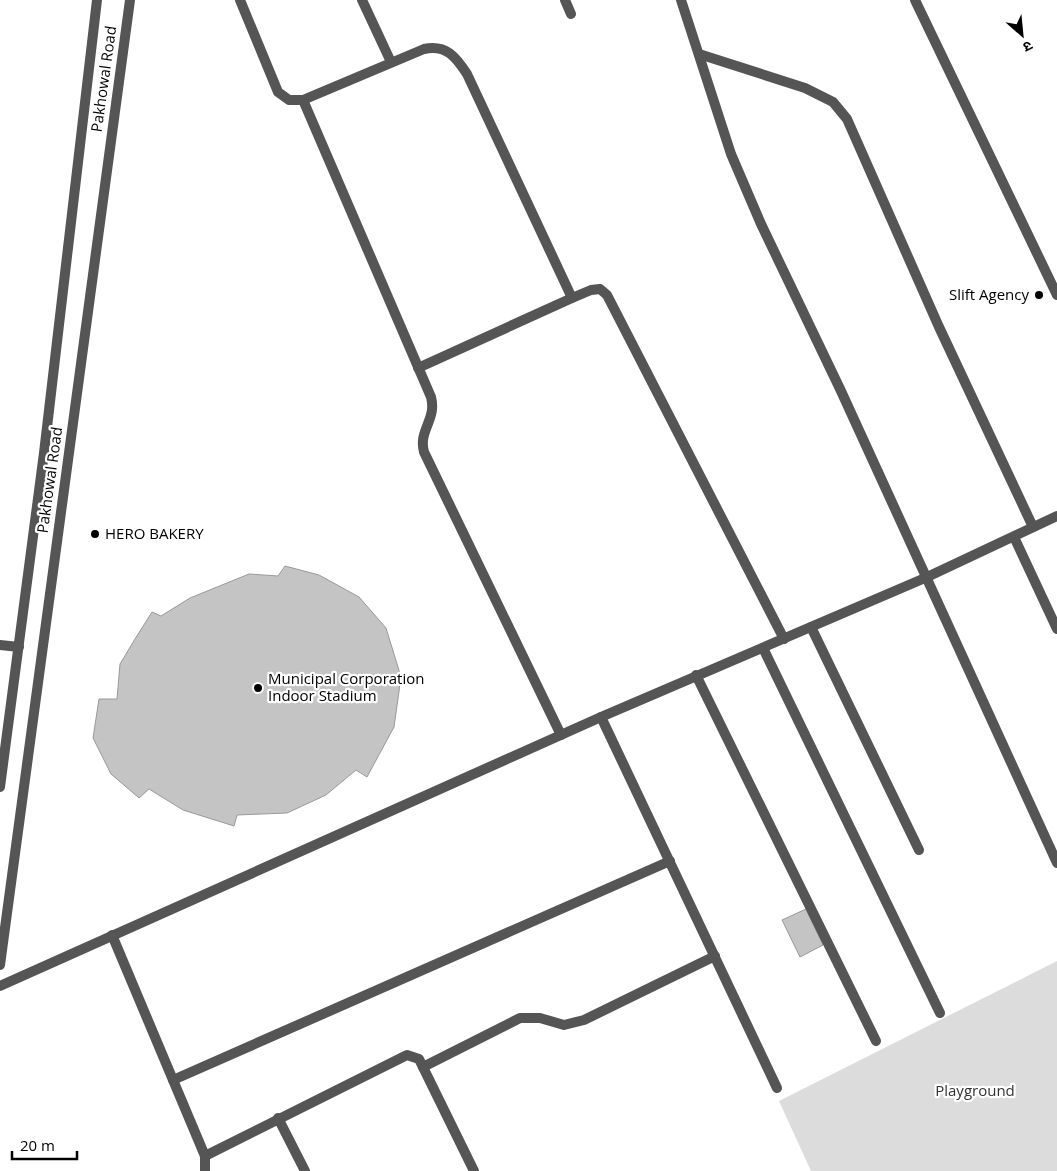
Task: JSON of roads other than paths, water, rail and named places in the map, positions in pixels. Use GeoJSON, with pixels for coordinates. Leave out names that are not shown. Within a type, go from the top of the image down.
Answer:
{"type":"FeatureCollection","features":[{"type":"Feature","properties":{"kind":"street","name":"Pakhowal Road"},"geometry":{"type":"LineString","coordinates":[[0,786],[44,453],[97,0]]}},
{"type":"Feature","properties":{"kind":"street","name":"Pakhowal Road"},"geometry":{"type":"LineString","coordinates":[[0,965],[130,0]]}},
{"type":"Feature","properties":{"kind":"street"},"geometry":{"type":"LineString","coordinates":[[240,0],[278,92],[289,100],[303,100],[391,62],[435,46],[449,51],[467,74],[572,298]]}},
{"type":"Feature","properties":{"kind":"street"},"geometry":{"type":"LineString","coordinates":[[362,0],[391,62]]}},
{"type":"Feature","properties":{"kind":"street"},"geometry":{"type":"LineString","coordinates":[[565,0],[572,14]]}},
{"type":"Feature","properties":{"kind":"street"},"geometry":{"type":"LineString","coordinates":[[681,0],[700,54],[713,104],[760,224],[841,391],[1057,863]]}},
{"type":"Feature","properties":{"kind":"street"},"geometry":{"type":"LineString","coordinates":[[915,0],[1057,295]]}},
{"type":"Feature","properties":{"kind":"street"},"geometry":{"type":"LineString","coordinates":[[700,54],[804,88],[833,102],[847,119],[939,327],[1033,527]]}},
{"type":"Feature","properties":{"kind":"street"},"geometry":{"type":"LineString","coordinates":[[303,100],[432,397],[434,408],[432,419],[422,438],[424,452],[562,735]]}},
{"type":"Feature","properties":{"kind":"street"},"geometry":{"type":"LineString","coordinates":[[418,368],[591,290],[600,289],[607,294],[784,639]]}},
{"type":"Feature","properties":{"kind":"street"},"geometry":{"type":"LineString","coordinates":[[0,986],[696,675],[925,578],[1057,516]]}},
{"type":"Feature","properties":{"kind":"street"},"geometry":{"type":"LineString","coordinates":[[1014,537],[1057,629]]}},
{"type":"Feature","properties":{"kind":"street"},"geometry":{"type":"LineString","coordinates":[[811,627],[919,850]]}},
{"type":"Feature","properties":{"kind":"street"},"geometry":{"type":"LineString","coordinates":[[0,645],[19,647]]}},
{"type":"Feature","properties":{"kind":"street"},"geometry":{"type":"LineString","coordinates":[[763,648],[940,1013]]}},
{"type":"Feature","properties":{"kind":"street"},"geometry":{"type":"LineString","coordinates":[[696,675],[876,1041]]}},
{"type":"Feature","properties":{"kind":"street"},"geometry":{"type":"LineString","coordinates":[[601,717],[777,1088]]}},
{"type":"Feature","properties":{"kind":"street"},"geometry":{"type":"LineString","coordinates":[[173,1080],[670,861]]}},
{"type":"Feature","properties":{"kind":"street"},"geometry":{"type":"LineString","coordinates":[[112,935],[205,1156],[204,1171]]}},
{"type":"Feature","properties":{"kind":"street"},"geometry":{"type":"LineString","coordinates":[[423,1067],[520,1018],[540,1018],[564,1025],[584,1020],[715,956]]}},
{"type":"Feature","properties":{"kind":"street"},"geometry":{"type":"LineString","coordinates":[[205,1156],[403,1056],[416,1057],[423,1067],[474,1171]]}},
{"type":"Feature","properties":{"kind":"street"},"geometry":{"type":"LineString","coordinates":[[278,1118],[305,1171]]}},
{"type":"Feature","properties":{"kind":"place","name":"Slift Agency"},"geometry":{"type":"Point","coordinates":[1039,295]}},
{"type":"Feature","properties":{"kind":"place","name":"HERO BAKERY"},"geometry":{"type":"Point","coordinates":[95,534]}},
{"type":"Feature","properties":{"kind":"place","name":"Municipal Corporation Indoor Stadium"},"geometry":{"type":"Point","coordinates":[258,688]}},
{"type":"Feature","properties":{"kind":"park label","name":"Playground"},"geometry":{"type":"Point","coordinates":[975,1091]}}]}
